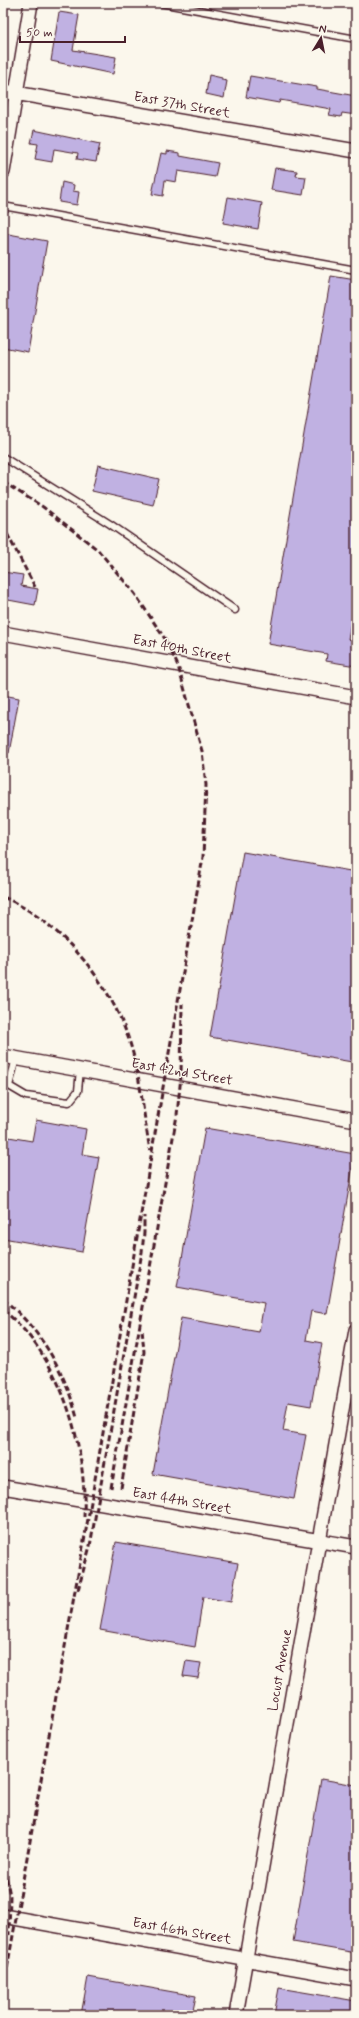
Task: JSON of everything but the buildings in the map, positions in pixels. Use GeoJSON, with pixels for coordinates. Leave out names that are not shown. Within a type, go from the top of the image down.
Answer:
{"type":"FeatureCollection","features":[{"type":"Feature","properties":{"kind":"street"},"geometry":{"type":"LineString","coordinates":[[3,172],[9,92],[31,3]]}},
{"type":"Feature","properties":{"kind":"street","name":"East 37th Street"},"geometry":{"type":"LineString","coordinates":[[9,92],[356,151]]}},
{"type":"Feature","properties":{"kind":"street","name":"East 40th Street"},"geometry":{"type":"LineString","coordinates":[[3,633],[356,697]]}},
{"type":"Feature","properties":{"kind":"street","name":"East 42nd Street"},"geometry":{"type":"LineString","coordinates":[[9,1057],[356,1120]]}},
{"type":"Feature","properties":{"kind":"street","name":"Locust Avenue"},"geometry":{"type":"LineString","coordinates":[[236,2015],[356,1330]]}},
{"type":"Feature","properties":{"kind":"street","name":"East 44th Street"},"geometry":{"type":"LineString","coordinates":[[3,1487],[356,1547]]}},
{"type":"Feature","properties":{"kind":"street","name":"East 46th Street"},"geometry":{"type":"LineString","coordinates":[[3,1916],[246,1958],[356,1979]]}},
{"type":"Feature","properties":{"kind":"lane"},"geometry":{"type":"LineString","coordinates":[[160,3],[356,39]]}},
{"type":"Feature","properties":{"kind":"lane"},"geometry":{"type":"LineString","coordinates":[[3,206],[356,270]]}},
{"type":"Feature","properties":{"kind":"lane"},"geometry":{"type":"LineString","coordinates":[[3,456],[110,524],[235,610]]}},
{"type":"Feature","properties":{"kind":"lane"},"geometry":{"type":"LineString","coordinates":[[9,1057],[9,1086],[26,1096],[69,1102],[78,1091],[80,1069]]}},
{"type":"Feature","properties":{"kind":"railway"},"geometry":{"type":"LineString","coordinates":[[3,482],[43,507],[98,550],[135,594],[167,642],[178,666],[202,751],[206,785],[203,857],[91,1502],[3,1991]]}},
{"type":"Feature","properties":{"kind":"railway"},"geometry":{"type":"LineString","coordinates":[[3,526],[35,587]]}},
{"type":"Feature","properties":{"kind":"railway"},"geometry":{"type":"LineString","coordinates":[[3,897],[24,908],[45,922],[64,938],[97,977],[110,998],[121,1021],[134,1056],[150,1150]]}},
{"type":"Feature","properties":{"kind":"railway"},"geometry":{"type":"LineString","coordinates":[[111,1488],[177,1115],[181,1076],[182,1004]]}},
{"type":"Feature","properties":{"kind":"railway"},"geometry":{"type":"LineString","coordinates":[[78,1590],[90,1546],[142,1252],[144,1216]]}},
{"type":"Feature","properties":{"kind":"railway"},"geometry":{"type":"LineString","coordinates":[[3,1299],[29,1324],[50,1352],[66,1384],[77,1418]]}},
{"type":"Feature","properties":{"kind":"railway"},"geometry":{"type":"LineString","coordinates":[[3,1310],[23,1329],[41,1352],[55,1377],[66,1404],[75,1432],[81,1461],[84,1489],[84,1517]]}},
{"type":"Feature","properties":{"kind":"railway"},"geometry":{"type":"LineString","coordinates":[[121,1488],[144,1352],[142,1329]]}},
{"type":"Feature","properties":{"kind":"railway"},"geometry":{"type":"LineString","coordinates":[[3,1860],[10,1896],[9,1935]]}}]}
